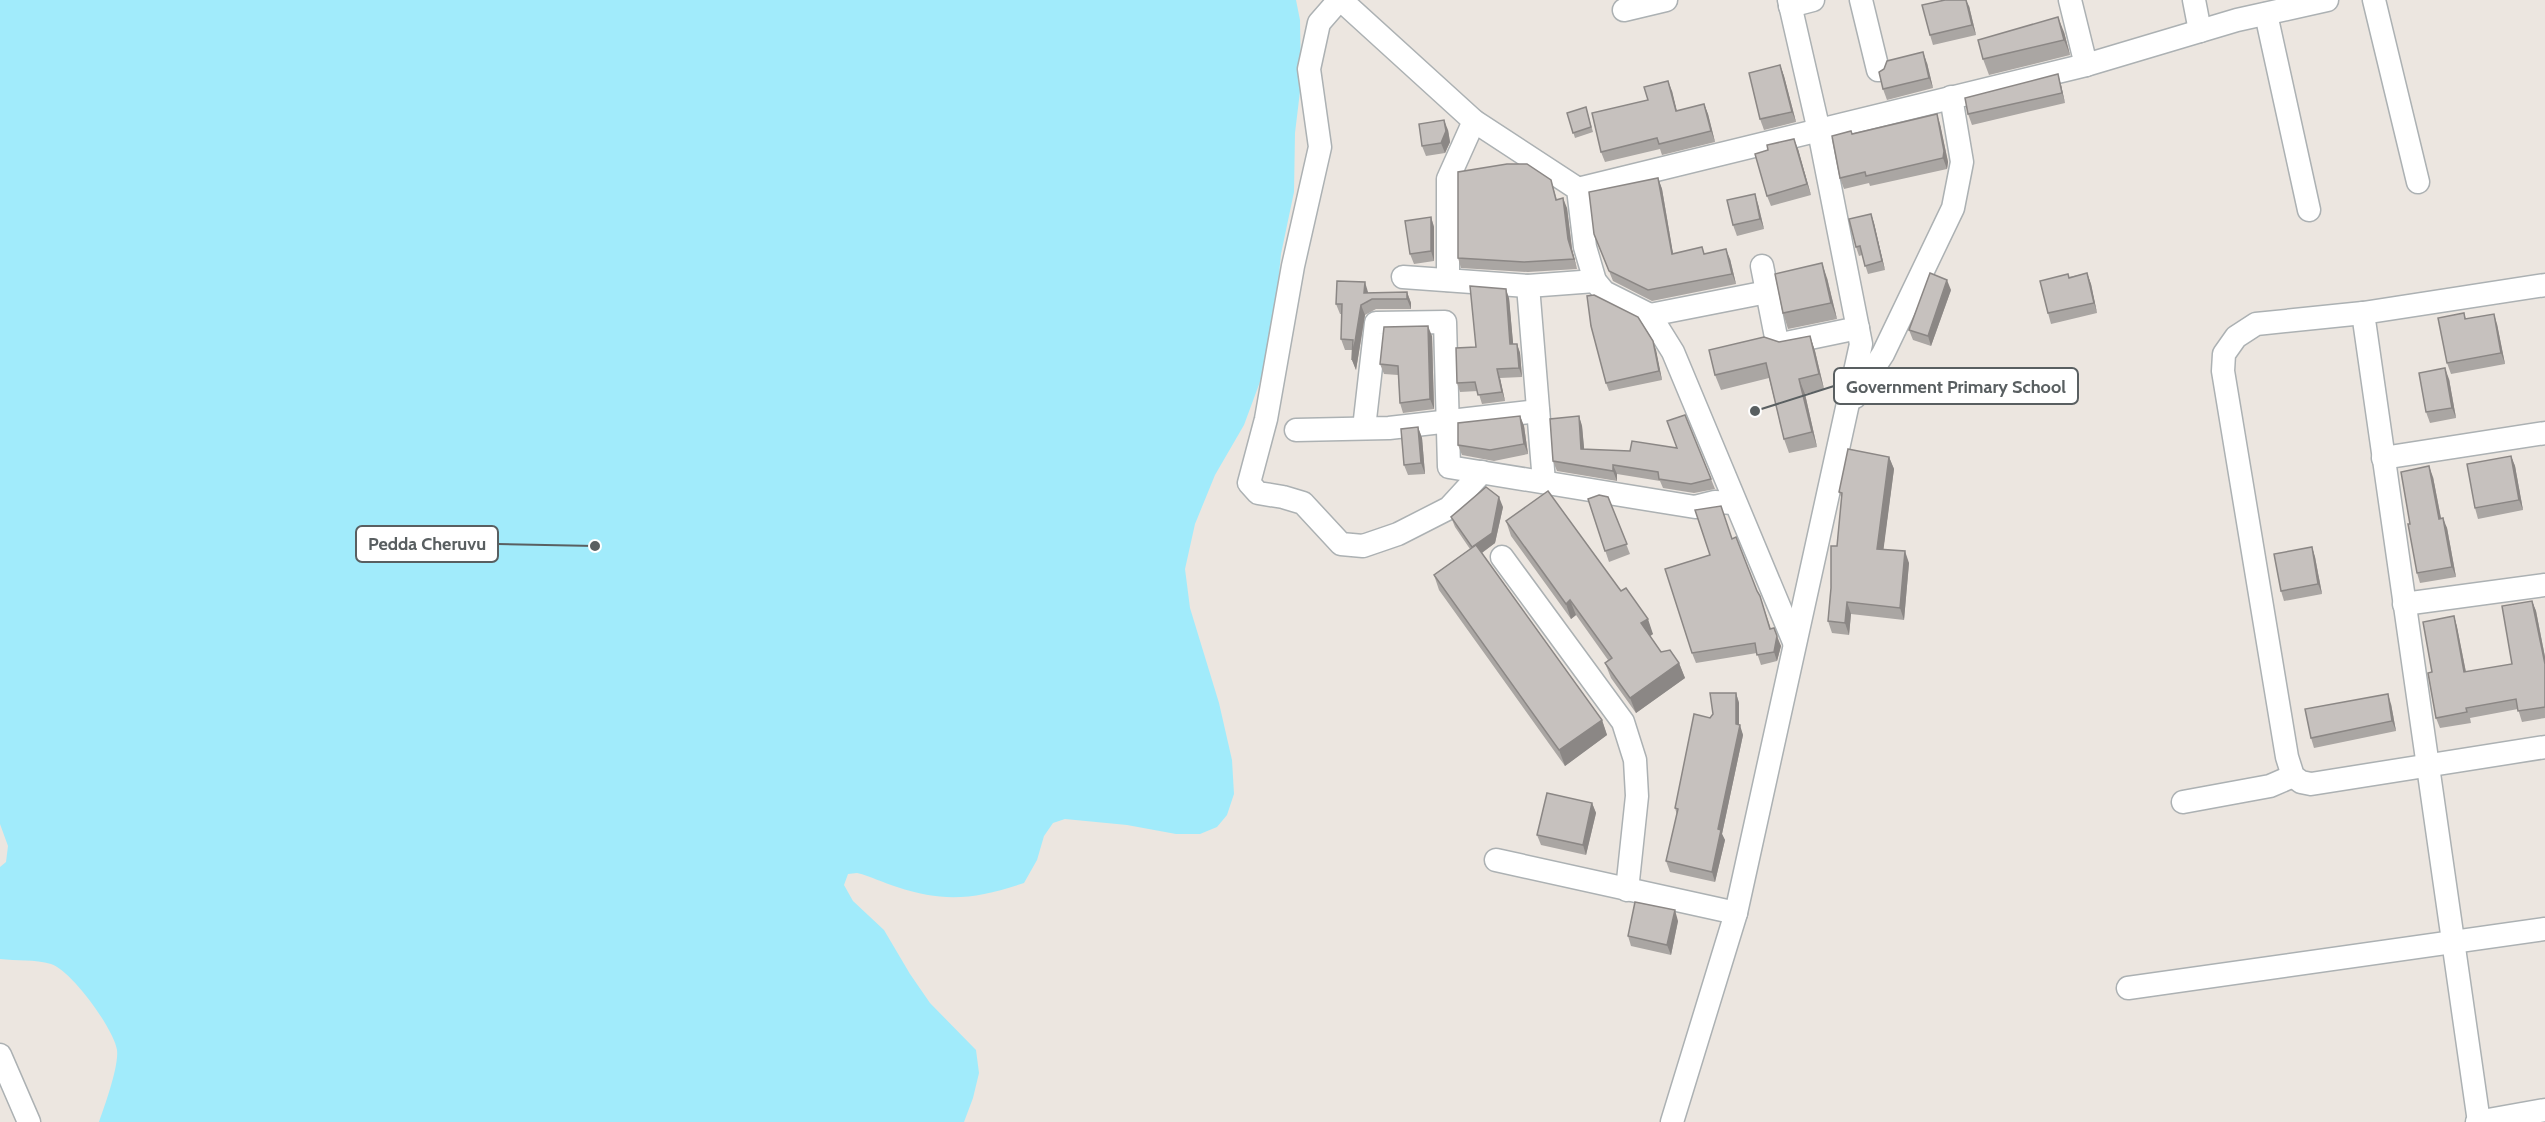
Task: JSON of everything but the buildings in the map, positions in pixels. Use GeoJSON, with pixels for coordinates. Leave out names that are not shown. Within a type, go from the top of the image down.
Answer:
{"type":"FeatureCollection","features":[{"type":"Feature","properties":{"kind":"street"},"geometry":{"type":"LineString","coordinates":[[1482,472],[1449,508],[1398,534],[1363,546],[1341,544],[1302,503],[1283,496],[1258,493],[1249,483],[1266,419],[1293,266],[1320,147],[1309,69],[1319,22],[1340,0],[1474,121],[1578,189],[2086,65],[2200,31],[2235,10],[2266,14],[2327,0]]}},
{"type":"Feature","properties":{"kind":"street"},"geometry":{"type":"LineString","coordinates":[[1624,10],[1666,0]]}},
{"type":"Feature","properties":{"kind":"street"},"geometry":{"type":"LineString","coordinates":[[1672,1122],[1736,913],[1861,344],[1819,131],[1789,3],[1813,0]]}},
{"type":"Feature","properties":{"kind":"street"},"geometry":{"type":"LineString","coordinates":[[1861,0],[1878,70]]}},
{"type":"Feature","properties":{"kind":"street"},"geometry":{"type":"LineString","coordinates":[[2070,0],[2086,65]]}},
{"type":"Feature","properties":{"kind":"street"},"geometry":{"type":"LineString","coordinates":[[2193,0],[2200,31]]}},
{"type":"Feature","properties":{"kind":"street"},"geometry":{"type":"LineString","coordinates":[[2374,0],[2418,182]]}},
{"type":"Feature","properties":{"kind":"street"},"geometry":{"type":"LineString","coordinates":[[2266,14],[2309,210]]}},
{"type":"Feature","properties":{"kind":"street"},"geometry":{"type":"LineString","coordinates":[[1848,408],[1883,354],[1953,208],[1962,162],[1951,97]]}},
{"type":"Feature","properties":{"kind":"street"},"geometry":{"type":"LineString","coordinates":[[1448,280],[1448,179],[1474,121]]}},
{"type":"Feature","properties":{"kind":"street"},"geometry":{"type":"LineString","coordinates":[[1578,189],[1586,247],[1595,280],[1604,292],[1650,315],[1673,352],[1794,642]]}},
{"type":"Feature","properties":{"kind":"street"},"geometry":{"type":"LineString","coordinates":[[1762,266],[1776,337],[1779,342],[1786,343],[1858,328]]}},
{"type":"Feature","properties":{"kind":"street"},"geometry":{"type":"LineString","coordinates":[[1403,277],[1528,286],[1595,280]]}},
{"type":"Feature","properties":{"kind":"street"},"geometry":{"type":"LineString","coordinates":[[2545,285],[2363,313],[2256,324],[2236,337],[2224,354],[2223,371],[2287,757],[2293,776],[2301,782],[2311,784],[2545,747]]}},
{"type":"Feature","properties":{"kind":"street"},"geometry":{"type":"LineString","coordinates":[[1528,286],[1544,482]]}},
{"type":"Feature","properties":{"kind":"street"},"geometry":{"type":"LineString","coordinates":[[1650,315],[1767,292]]}},
{"type":"Feature","properties":{"kind":"street"},"geometry":{"type":"LineString","coordinates":[[2363,313],[2478,1122],[2545,1110]]}},
{"type":"Feature","properties":{"kind":"street"},"geometry":{"type":"LineString","coordinates":[[1364,428],[1376,323],[1444,322],[1449,467],[1695,507],[1715,502],[1735,503]]}},
{"type":"Feature","properties":{"kind":"street"},"geometry":{"type":"LineString","coordinates":[[1296,430],[1389,428],[1538,411]]}},
{"type":"Feature","properties":{"kind":"street"},"geometry":{"type":"LineString","coordinates":[[2383,458],[2545,434]]}},
{"type":"Feature","properties":{"kind":"street"},"geometry":{"type":"LineString","coordinates":[[1502,557],[1623,722],[1635,760],[1637,796],[1627,890]]}},
{"type":"Feature","properties":{"kind":"street"},"geometry":{"type":"LineString","coordinates":[[2404,604],[2545,585]]}},
{"type":"Feature","properties":{"kind":"street"},"geometry":{"type":"LineString","coordinates":[[2183,802],[2270,786],[2293,776]]}},
{"type":"Feature","properties":{"kind":"street"},"geometry":{"type":"LineString","coordinates":[[1496,860],[1736,913]]}},
{"type":"Feature","properties":{"kind":"street"},"geometry":{"type":"LineString","coordinates":[[2128,988],[2545,929]]}},
{"type":"Feature","properties":{"kind":"street"},"geometry":{"type":"LineString","coordinates":[[0,1055],[29,1122]]}},
{"type":"Feature","properties":{"kind":"water"},"geometry":{"type":"Polygon","coordinates":[[[0,0],[1296,0],[1300,20],[1301,83],[1295,133],[1294,192],[1281,254],[1275,314],[1261,379],[1244,425],[1215,475],[1195,524],[1185,569],[1190,608],[1219,703],[1232,760],[1234,794],[1227,815],[1217,827],[1200,834],[1176,834],[1127,825],[1065,819],[1053,823],[1044,836],[1037,860],[1024,883],[975,896],[946,897],[914,892],[857,873],[848,874],[844,885],[853,901],[884,930],[930,1003],[976,1050],[979,1073],[964,1122],[99,1122],[111,1086],[117,1057],[114,1041],[100,1015],[80,988],[51,964],[39,961],[0,959],[0,867],[6,862],[8,846],[0,824],[0,0]]]}},
{"type":"Feature","properties":{"kind":"place","name":"Government Primary School"},"geometry":{"type":"Point","coordinates":[1755,411]}},
{"type":"Feature","properties":{"kind":"place","name":"Pedda Cheruvu"},"geometry":{"type":"Point","coordinates":[595,546]}}]}
